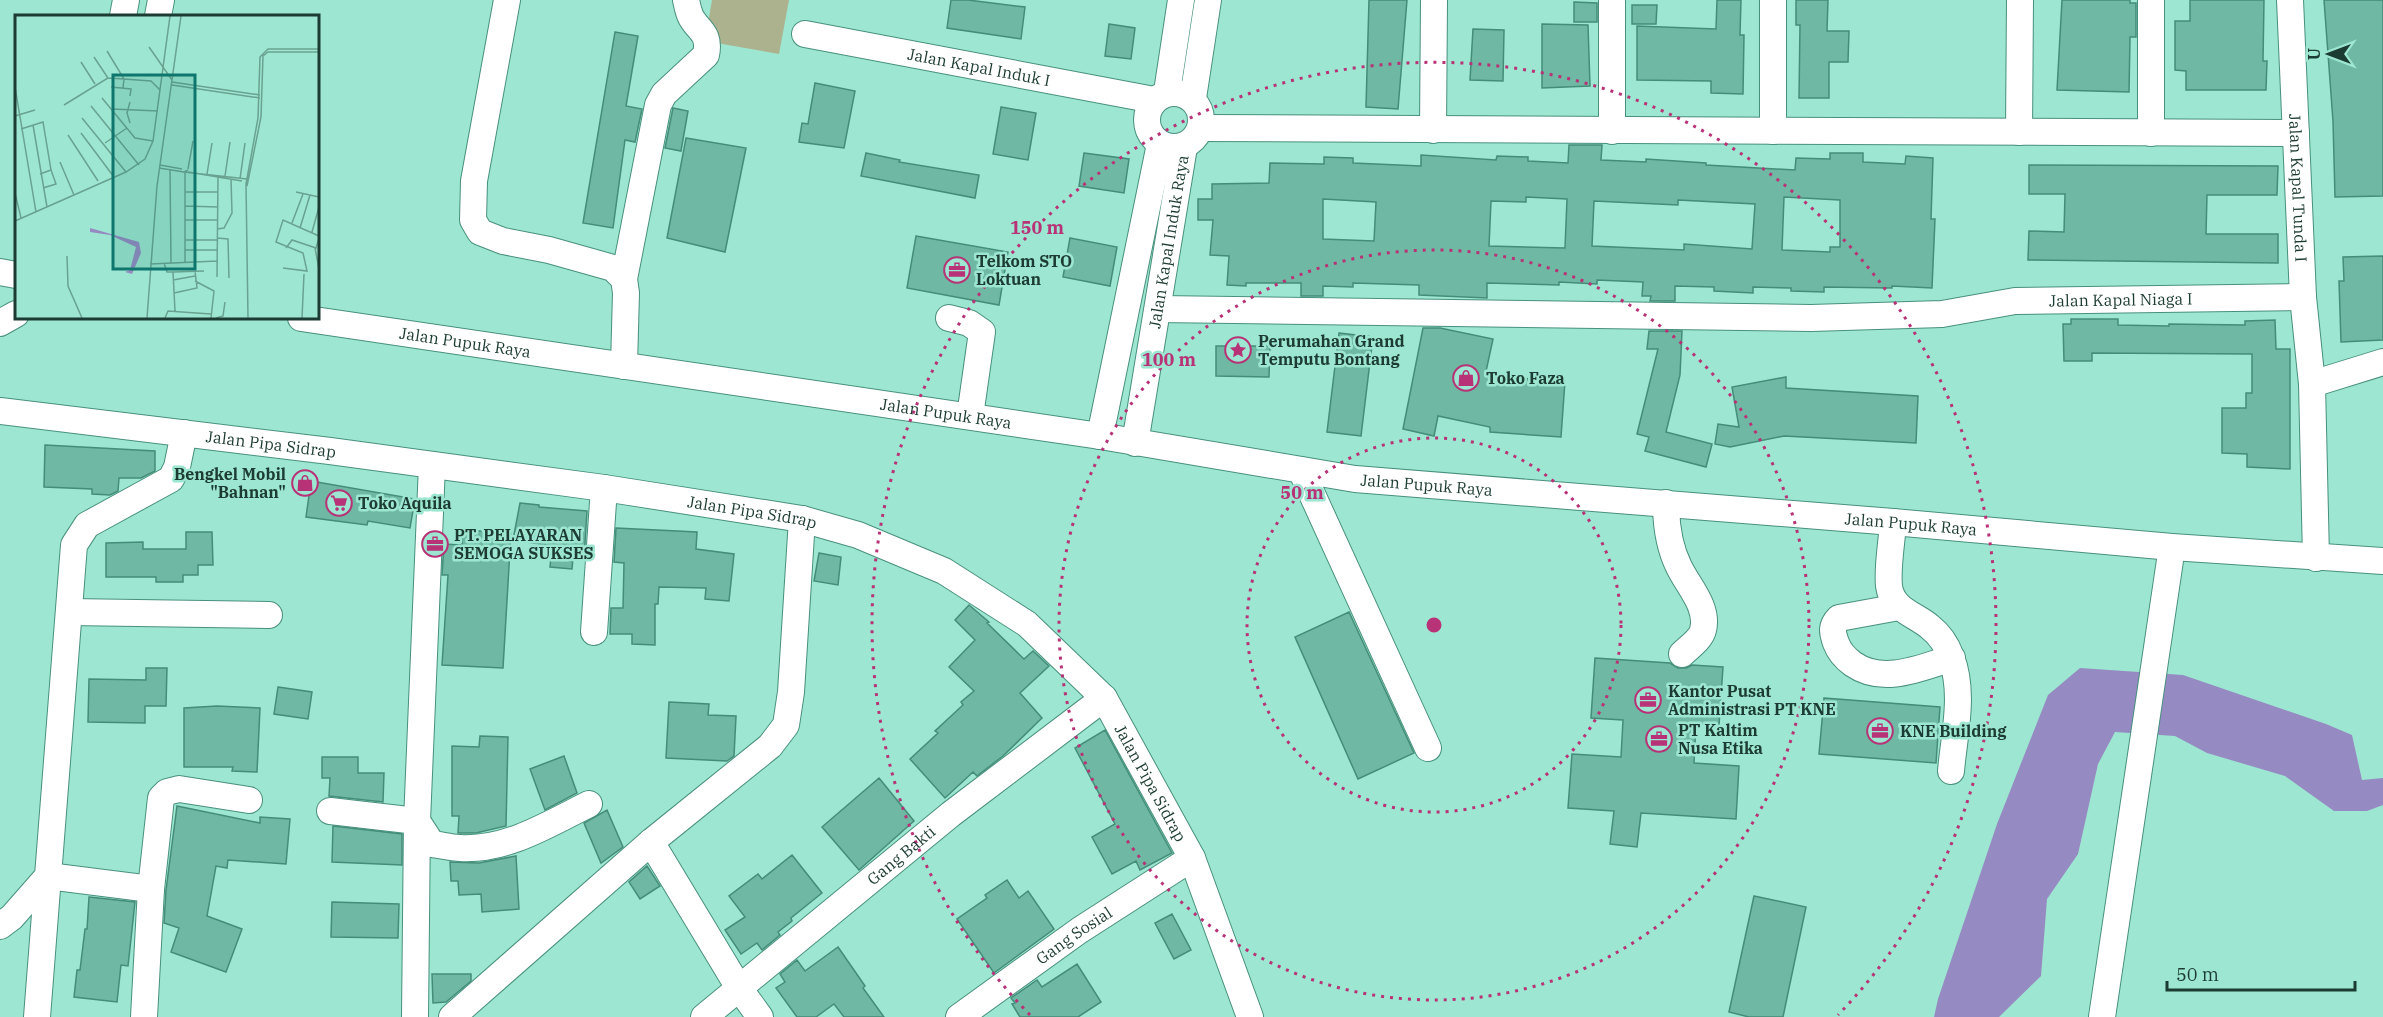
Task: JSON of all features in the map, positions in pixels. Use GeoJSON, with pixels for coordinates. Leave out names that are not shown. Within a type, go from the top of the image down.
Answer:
{"type":"FeatureCollection","features":[{"type":"Feature","properties":{"kind":"street"},"geometry":{"type":"LineString","coordinates":[[123,15],[126,0]]}},
{"type":"Feature","properties":{"kind":"street"},"geometry":{"type":"LineString","coordinates":[[158,15],[161,0]]}},
{"type":"Feature","properties":{"kind":"street"},"geometry":{"type":"LineString","coordinates":[[507,0],[474,181],[473,220],[480,232],[503,241],[549,250],[613,268],[624,279]]}},
{"type":"Feature","properties":{"kind":"street"},"geometry":{"type":"LineString","coordinates":[[624,366],[624,279],[658,105],[672,86],[706,54],[708,47],[703,30],[689,14],[686,0]]}},
{"type":"Feature","properties":{"kind":"street"},"geometry":{"type":"LineString","coordinates":[[1181,0],[1160,96],[1148,111],[1147,124],[1151,135],[1172,145],[1195,140],[1201,128],[1202,112],[1193,98],[1208,0]]}},
{"type":"Feature","properties":{"kind":"street"},"geometry":{"type":"LineString","coordinates":[[1433,130],[1434,0]]}},
{"type":"Feature","properties":{"kind":"street"},"geometry":{"type":"LineString","coordinates":[[1612,0],[1612,131]]}},
{"type":"Feature","properties":{"kind":"street"},"geometry":{"type":"LineString","coordinates":[[1773,0],[1773,131]]}},
{"type":"Feature","properties":{"kind":"street"},"geometry":{"type":"LineString","coordinates":[[2019,132],[2020,0]]}},
{"type":"Feature","properties":{"kind":"street"},"geometry":{"type":"LineString","coordinates":[[2151,0],[2151,133]]}},
{"type":"Feature","properties":{"kind":"street","name":"Jalan Kapal Tunda I"},"geometry":{"type":"LineString","coordinates":[[2290,0],[2303,297],[2312,379],[2316,558]]}},
{"type":"Feature","properties":{"kind":"street","name":"Jalan Kapal Induk I"},"geometry":{"type":"LineString","coordinates":[[805,34],[1160,96]]}},
{"type":"Feature","properties":{"kind":"street"},"geometry":{"type":"LineString","coordinates":[[1160,96],[1193,98]]}},
{"type":"Feature","properties":{"kind":"street"},"geometry":{"type":"LineString","coordinates":[[1201,128],[2296,133]]}},
{"type":"Feature","properties":{"kind":"street","name":"Jalan Kapal Induk Raya"},"geometry":{"type":"LineString","coordinates":[[1136,443],[1158,309],[1172,145]]}},
{"type":"Feature","properties":{"kind":"street","name":"Jalan Kapal Induk Raya"},"geometry":{"type":"LineString","coordinates":[[1100,436],[1172,145]]}},
{"type":"Feature","properties":{"kind":"street"},"geometry":{"type":"LineString","coordinates":[[0,272],[15,275]]}},
{"type":"Feature","properties":{"kind":"street","name":"Jalan Kapal Niaga I"},"geometry":{"type":"LineString","coordinates":[[1158,309],[1811,318],[1942,314],[2015,301],[2303,297]]}},
{"type":"Feature","properties":{"kind":"street"},"geometry":{"type":"LineString","coordinates":[[0,323],[15,315]]}},
{"type":"Feature","properties":{"kind":"street"},"geometry":{"type":"LineString","coordinates":[[949,318],[969,323],[982,332],[970,417]]}},
{"type":"Feature","properties":{"kind":"street","name":"Jalan Pupuk Raya"},"geometry":{"type":"LineString","coordinates":[[314,320],[1100,436],[1355,479],[1666,503],[2172,547],[2383,561]]}},
{"type":"Feature","properties":{"kind":"street"},"geometry":{"type":"LineString","coordinates":[[2312,379],[2383,362]]}},
{"type":"Feature","properties":{"kind":"street","name":"Jalan Pipa Sidrap"},"geometry":{"type":"LineString","coordinates":[[0,411],[604,488],[802,519],[858,535],[945,571],[1027,624],[1104,698],[1192,858],[1240,1012]]}},
{"type":"Feature","properties":{"kind":"street"},"geometry":{"type":"LineString","coordinates":[[37,1017],[74,545],[87,525],[171,479],[177,466],[183,433]]}},
{"type":"Feature","properties":{"kind":"street"},"geometry":{"type":"LineString","coordinates":[[415,1017],[417,821],[432,465]]}},
{"type":"Feature","properties":{"kind":"street"},"geometry":{"type":"LineString","coordinates":[[1301,470],[1428,748]]}},
{"type":"Feature","properties":{"kind":"street"},"geometry":{"type":"LineString","coordinates":[[594,632],[604,488]]}},
{"type":"Feature","properties":{"kind":"street"},"geometry":{"type":"LineString","coordinates":[[1666,503],[1666,525],[1678,566],[1694,591],[1705,617],[1703,633],[1682,654]]}},
{"type":"Feature","properties":{"kind":"street"},"geometry":{"type":"LineString","coordinates":[[452,1017],[651,842],[771,746],[786,725],[791,692],[802,519]]}},
{"type":"Feature","properties":{"kind":"street"},"geometry":{"type":"LineString","coordinates":[[1893,522],[1889,587],[1893,597],[1899,607],[1930,627],[1944,642],[1952,658],[1959,690],[1951,771]]}},
{"type":"Feature","properties":{"kind":"street"},"geometry":{"type":"LineString","coordinates":[[2102,1017],[2172,547]]}},
{"type":"Feature","properties":{"kind":"street"},"geometry":{"type":"LineString","coordinates":[[1899,607],[1839,618],[1833,624],[1832,633],[1837,646],[1847,659],[1862,670],[1881,674],[1900,674],[1952,658]]}},
{"type":"Feature","properties":{"kind":"street"},"geometry":{"type":"LineString","coordinates":[[69,612],[269,615]]}},
{"type":"Feature","properties":{"kind":"street","name":"Gang Bakti"},"geometry":{"type":"LineString","coordinates":[[704,1017],[951,813],[1104,698]]}},
{"type":"Feature","properties":{"kind":"street"},"geometry":{"type":"LineString","coordinates":[[144,1017],[151,889],[161,798],[167,792],[179,789],[249,800]]}},
{"type":"Feature","properties":{"kind":"street"},"geometry":{"type":"LineString","coordinates":[[417,821],[432,844],[460,849],[494,845],[526,835],[589,804]]}},
{"type":"Feature","properties":{"kind":"street"},"geometry":{"type":"LineString","coordinates":[[330,811],[417,821]]}},
{"type":"Feature","properties":{"kind":"street"},"geometry":{"type":"LineString","coordinates":[[651,842],[760,1017]]}},
{"type":"Feature","properties":{"kind":"street","name":"Gang Sosial"},"geometry":{"type":"LineString","coordinates":[[958,1017],[1080,930],[1192,858]]}},
{"type":"Feature","properties":{"kind":"street"},"geometry":{"type":"LineString","coordinates":[[48,876],[151,889]]}},
{"type":"Feature","properties":{"kind":"street"},"geometry":{"type":"LineString","coordinates":[[0,926],[48,876]]}},
{"type":"Feature","properties":{"kind":"green space"},"geometry":{"type":"Polygon","coordinates":[[[712,0],[789,0],[779,54],[705,41],[712,0]]]}},
{"type":"Feature","properties":{"kind":"shaded area"},"geometry":{"type":"Polygon","coordinates":[[[2080,668],[2183,675],[2352,735],[2362,780],[2383,778],[2383,805],[2367,811],[2334,811],[2285,776],[2207,753],[2175,736],[2115,732],[2098,764],[2078,854],[2047,899],[2041,976],[1999,1017],[1934,1017],[1997,824],[2048,695],[2080,668]]]}},
{"type":"Feature","properties":{"kind":"building"},"geometry":{"type":"Polygon","coordinates":[[[951,0],[1025,7],[1021,39],[947,28],[951,0]]]}},
{"type":"Feature","properties":{"kind":"building"},"geometry":{"type":"Polygon","coordinates":[[[1369,0],[1407,0],[1398,109],[1366,107],[1369,0]]]}},
{"type":"Feature","properties":{"kind":"building"},"geometry":{"type":"Polygon","coordinates":[[[1717,0],[1741,0],[1740,35],[1744,35],[1743,94],[1711,93],[1711,81],[1637,80],[1637,26],[1716,29],[1717,0]]]}},
{"type":"Feature","properties":{"kind":"building"},"geometry":{"type":"Polygon","coordinates":[[[1796,0],[1828,0],[1827,31],[1849,31],[1848,62],[1829,62],[1829,98],[1799,98],[1800,25],[1796,25],[1796,0]]]}},
{"type":"Feature","properties":{"kind":"building"},"geometry":{"type":"Polygon","coordinates":[[[2062,0],[2130,0],[2130,3],[2136,3],[2136,37],[2130,37],[2129,92],[2057,90],[2062,0]]]}},
{"type":"Feature","properties":{"kind":"building"},"geometry":{"type":"Polygon","coordinates":[[[2190,0],[2264,0],[2263,61],[2267,61],[2266,90],[2186,90],[2186,71],[2175,70],[2175,21],[2190,21],[2190,0]]]}},
{"type":"Feature","properties":{"kind":"building"},"geometry":{"type":"Polygon","coordinates":[[[2324,0],[2383,0],[2383,196],[2335,197],[2333,121],[2324,0]]]}},
{"type":"Feature","properties":{"kind":"building"},"geometry":{"type":"Polygon","coordinates":[[[1574,2],[1597,3],[1597,22],[1574,22],[1574,2]]]}},
{"type":"Feature","properties":{"kind":"building"},"geometry":{"type":"Polygon","coordinates":[[[1632,5],[1657,5],[1656,24],[1632,24],[1632,5]]]}},
{"type":"Feature","properties":{"kind":"building"},"geometry":{"type":"Polygon","coordinates":[[[1109,24],[1135,28],[1131,59],[1105,56],[1109,24]]]}},
{"type":"Feature","properties":{"kind":"building"},"geometry":{"type":"Polygon","coordinates":[[[1542,24],[1588,25],[1590,86],[1542,88],[1542,24]]]}},
{"type":"Feature","properties":{"kind":"building"},"geometry":{"type":"Polygon","coordinates":[[[1473,29],[1504,30],[1503,81],[1470,80],[1473,29]]]}},
{"type":"Feature","properties":{"kind":"building"},"geometry":{"type":"Polygon","coordinates":[[[615,32],[638,36],[626,106],[642,109],[635,142],[625,140],[613,228],[583,223],[615,32]]]}},
{"type":"Feature","properties":{"kind":"building"},"geometry":{"type":"Polygon","coordinates":[[[815,83],[855,91],[844,148],[799,142],[802,123],[808,124],[815,83]]]}},
{"type":"Feature","properties":{"kind":"building"},"geometry":{"type":"Polygon","coordinates":[[[1001,107],[1036,113],[1028,160],[993,154],[1001,107]]]}},
{"type":"Feature","properties":{"kind":"building"},"geometry":{"type":"Polygon","coordinates":[[[673,108],[688,111],[681,151],[665,148],[673,108]]]}},
{"type":"Feature","properties":{"kind":"building"},"geometry":{"type":"Polygon","coordinates":[[[686,138],[746,148],[725,252],[667,238],[686,138]]]}},
{"type":"Feature","properties":{"kind":"building"},"geometry":{"type":"Polygon","coordinates":[[[1569,145],[1602,145],[1601,160],[1646,162],[1646,159],[1795,170],[1796,158],[1830,159],[1830,153],[1863,153],[1863,162],[1905,164],[1906,156],[1933,158],[1931,219],[1935,219],[1932,288],[1824,287],[1824,292],[1753,287],[1753,293],[1714,291],[1714,287],[1675,286],[1675,301],[1650,301],[1651,296],[1642,296],[1643,282],[1597,280],[1597,284],[1559,282],[1559,285],[1487,283],[1487,298],[1419,295],[1419,285],[1353,283],[1353,287],[1323,286],[1323,296],[1301,296],[1301,283],[1227,285],[1229,256],[1210,255],[1213,220],[1198,220],[1198,199],[1212,199],[1212,184],[1269,183],[1270,163],[1324,164],[1324,157],[1353,158],[1353,163],[1421,166],[1421,155],[1496,160],[1497,156],[1528,157],[1528,161],[1568,163],[1569,145]],[[1526,197],[1526,202],[1491,201],[1489,246],[1565,248],[1567,199],[1526,197]],[[1784,197],[1782,250],[1830,252],[1830,247],[1840,247],[1840,200],[1784,197]],[[1323,199],[1323,239],[1374,241],[1376,202],[1323,199]],[[1678,200],[1678,205],[1594,201],[1592,246],[1684,250],[1684,244],[1752,249],[1755,204],[1678,200]]]}},
{"type":"Feature","properties":{"kind":"building"},"geometry":{"type":"Polygon","coordinates":[[[866,153],[900,160],[899,162],[979,175],[975,198],[861,176],[866,153]]]}},
{"type":"Feature","properties":{"kind":"building"},"geometry":{"type":"Polygon","coordinates":[[[1084,153],[1129,159],[1124,193],[1079,186],[1084,153]]]}},
{"type":"Feature","properties":{"kind":"building"},"geometry":{"type":"Polygon","coordinates":[[[2029,165],[2278,166],[2277,195],[2207,195],[2206,234],[2278,234],[2278,263],[2028,260],[2029,231],[2064,232],[2065,194],[2029,194],[2029,165]]]}},
{"type":"Feature","properties":{"kind":"building","name":"Telkom STO Loktuan"},"geometry":{"type":"Polygon","coordinates":[[[916,236],[1008,252],[999,305],[907,288],[916,236]]]}},
{"type":"Feature","properties":{"kind":"building"},"geometry":{"type":"Polygon","coordinates":[[[1070,238],[1117,247],[1110,286],[1063,277],[1070,238]]]}},
{"type":"Feature","properties":{"kind":"building"},"geometry":{"type":"Polygon","coordinates":[[[2383,256],[2383,340],[2341,342],[2339,281],[2344,281],[2343,257],[2383,256]]]}},
{"type":"Feature","properties":{"kind":"building"},"geometry":{"type":"Polygon","coordinates":[[[2071,319],[2118,319],[2118,325],[2169,326],[2169,324],[2245,325],[2245,321],[2275,320],[2276,349],[2290,349],[2290,469],[2247,467],[2247,454],[2222,453],[2222,408],[2246,408],[2246,393],[2252,393],[2252,354],[2092,353],[2092,361],[2064,361],[2063,324],[2071,324],[2071,319]]]}},
{"type":"Feature","properties":{"kind":"building"},"geometry":{"type":"Polygon","coordinates":[[[1423,328],[1440,328],[1493,339],[1485,376],[1565,381],[1561,437],[1490,432],[1490,427],[1438,416],[1434,436],[1403,429],[1423,328]]]}},
{"type":"Feature","properties":{"kind":"building"},"geometry":{"type":"Polygon","coordinates":[[[1649,331],[1682,331],[1680,375],[1666,432],[1712,444],[1706,467],[1645,451],[1649,437],[1637,434],[1658,349],[1647,349],[1649,331]]]}},
{"type":"Feature","properties":{"kind":"building"},"geometry":{"type":"Polygon","coordinates":[[[1339,333],[1373,337],[1361,436],[1327,432],[1339,333]]]}},
{"type":"Feature","properties":{"kind":"building"},"geometry":{"type":"Polygon","coordinates":[[[1216,346],[1270,346],[1269,377],[1216,376],[1216,346]]]}},
{"type":"Feature","properties":{"kind":"building"},"geometry":{"type":"Polygon","coordinates":[[[1786,377],[1786,388],[1918,396],[1916,443],[1784,436],[1730,447],[1715,444],[1718,424],[1739,427],[1732,387],[1786,377]]]}},
{"type":"Feature","properties":{"kind":"building"},"geometry":{"type":"Polygon","coordinates":[[[45,445],[155,451],[155,471],[141,478],[119,478],[118,491],[110,495],[92,494],[92,489],[44,487],[45,445]]]}},
{"type":"Feature","properties":{"kind":"building","name":"Toko Aquila"},"geometry":{"type":"Polygon","coordinates":[[[311,481],[415,499],[410,528],[368,521],[367,525],[306,517],[311,481]]]}},
{"type":"Feature","properties":{"kind":"building"},"geometry":{"type":"Polygon","coordinates":[[[520,503],[587,511],[584,559],[573,558],[572,569],[550,567],[552,546],[513,540],[520,503]]]}},
{"type":"Feature","properties":{"kind":"building"},"geometry":{"type":"Polygon","coordinates":[[[616,528],[697,532],[696,549],[734,554],[729,601],[705,599],[706,588],[659,587],[658,604],[655,604],[655,645],[632,644],[632,634],[610,634],[611,608],[623,608],[624,563],[614,562],[616,528]]]}},
{"type":"Feature","properties":{"kind":"building"},"geometry":{"type":"Polygon","coordinates":[[[463,530],[511,533],[503,668],[442,665],[448,575],[442,575],[444,544],[462,545],[463,530]]]}},
{"type":"Feature","properties":{"kind":"building"},"geometry":{"type":"Polygon","coordinates":[[[186,532],[212,532],[213,565],[198,565],[198,575],[183,575],[183,582],[156,582],[156,577],[106,577],[106,543],[143,542],[143,549],[186,549],[186,532]]]}},
{"type":"Feature","properties":{"kind":"building"},"geometry":{"type":"Polygon","coordinates":[[[819,553],[841,557],[838,585],[814,581],[819,553]]]}},
{"type":"Feature","properties":{"kind":"building"},"geometry":{"type":"Polygon","coordinates":[[[969,605],[989,622],[987,623],[1024,659],[1033,651],[1049,666],[1020,693],[1042,718],[1003,756],[977,776],[973,772],[945,798],[910,759],[938,733],[935,731],[963,705],[961,702],[974,691],[949,667],[975,640],[955,620],[969,605]]]}},
{"type":"Feature","properties":{"kind":"building"},"geometry":{"type":"Polygon","coordinates":[[[1349,612],[1414,753],[1358,779],[1295,637],[1349,612]]]}},
{"type":"Feature","properties":{"kind":"building","name":"PT Kaltim Nusa Etika"},"geometry":{"type":"Polygon","coordinates":[[[1595,658],[1670,663],[1678,668],[1692,665],[1723,667],[1719,725],[1696,724],[1694,763],[1739,766],[1736,819],[1641,813],[1637,847],[1610,844],[1614,811],[1568,808],[1572,754],[1621,757],[1623,720],[1591,718],[1595,658]]]}},
{"type":"Feature","properties":{"kind":"building"},"geometry":{"type":"Polygon","coordinates":[[[146,668],[167,668],[166,706],[145,706],[145,723],[88,722],[89,679],[146,680],[146,668]]]}},
{"type":"Feature","properties":{"kind":"building"},"geometry":{"type":"Polygon","coordinates":[[[278,687],[312,692],[308,719],[274,714],[278,687]]]}},
{"type":"Feature","properties":{"kind":"building","name":"KNE Building"},"geometry":{"type":"Polygon","coordinates":[[[1824,698],[1940,707],[1936,763],[1819,754],[1824,698]]]}},
{"type":"Feature","properties":{"kind":"building"},"geometry":{"type":"Polygon","coordinates":[[[669,702],[709,704],[708,715],[736,716],[734,756],[727,761],[666,758],[669,702]]]}},
{"type":"Feature","properties":{"kind":"building"},"geometry":{"type":"Polygon","coordinates":[[[217,706],[260,708],[257,772],[232,771],[233,767],[184,767],[184,708],[217,706]]]}},
{"type":"Feature","properties":{"kind":"building"},"geometry":{"type":"Polygon","coordinates":[[[1105,730],[1172,853],[1140,870],[1136,861],[1112,874],[1092,837],[1115,824],[1075,748],[1105,730]]]}},
{"type":"Feature","properties":{"kind":"building"},"geometry":{"type":"Polygon","coordinates":[[[480,736],[508,737],[506,826],[476,833],[458,833],[459,816],[452,816],[452,746],[479,747],[480,736]]]}},
{"type":"Feature","properties":{"kind":"building"},"geometry":{"type":"Polygon","coordinates":[[[564,756],[577,793],[545,810],[530,769],[564,756]]]}},
{"type":"Feature","properties":{"kind":"building"},"geometry":{"type":"Polygon","coordinates":[[[322,757],[358,757],[358,773],[384,773],[383,802],[329,796],[330,778],[322,778],[322,757]]]}},
{"type":"Feature","properties":{"kind":"building"},"geometry":{"type":"Polygon","coordinates":[[[879,778],[914,821],[859,870],[822,827],[879,778]]]}},
{"type":"Feature","properties":{"kind":"building"},"geometry":{"type":"Polygon","coordinates":[[[177,806],[260,823],[260,817],[290,819],[286,864],[228,860],[227,868],[216,866],[207,916],[242,929],[226,972],[171,952],[179,928],[164,923],[177,806]]]}},
{"type":"Feature","properties":{"kind":"building"},"geometry":{"type":"Polygon","coordinates":[[[607,810],[623,847],[601,863],[584,823],[607,810]]]}},
{"type":"Feature","properties":{"kind":"building"},"geometry":{"type":"Polygon","coordinates":[[[333,826],[402,834],[402,865],[332,862],[333,826]]]}},
{"type":"Feature","properties":{"kind":"building"},"geometry":{"type":"Polygon","coordinates":[[[792,855],[822,893],[791,918],[792,921],[778,932],[780,935],[762,950],[757,943],[741,954],[725,930],[745,917],[729,896],[758,874],[762,879],[792,855]]]}},
{"type":"Feature","properties":{"kind":"building"},"geometry":{"type":"Polygon","coordinates":[[[516,856],[519,909],[482,912],[481,894],[459,895],[458,881],[451,881],[450,862],[479,863],[516,856]]]}},
{"type":"Feature","properties":{"kind":"building"},"geometry":{"type":"Polygon","coordinates":[[[647,866],[660,886],[640,899],[629,882],[647,866]]]}},
{"type":"Feature","properties":{"kind":"building"},"geometry":{"type":"Polygon","coordinates":[[[1007,880],[1019,898],[1028,891],[1054,929],[994,973],[957,919],[987,898],[985,895],[1007,880]]]}},
{"type":"Feature","properties":{"kind":"building"},"geometry":{"type":"Polygon","coordinates":[[[1754,896],[1806,907],[1783,1017],[1749,1017],[1729,1012],[1754,896]]]}},
{"type":"Feature","properties":{"kind":"building"},"geometry":{"type":"Polygon","coordinates":[[[89,897],[135,902],[128,966],[121,965],[117,1002],[74,997],[77,970],[80,970],[85,929],[87,929],[89,897]]]}},
{"type":"Feature","properties":{"kind":"building"},"geometry":{"type":"Polygon","coordinates":[[[332,902],[399,904],[398,938],[331,937],[332,902]]]}},
{"type":"Feature","properties":{"kind":"building"},"geometry":{"type":"Polygon","coordinates":[[[1172,914],[1191,950],[1174,959],[1155,923],[1172,914]]]}},
{"type":"Feature","properties":{"kind":"building"},"geometry":{"type":"Polygon","coordinates":[[[838,947],[884,1017],[844,1017],[834,1004],[816,1017],[797,1017],[776,988],[785,982],[780,974],[797,960],[805,971],[838,947]]]}},
{"type":"Feature","properties":{"kind":"building"},"geometry":{"type":"Polygon","coordinates":[[[1077,964],[1101,1002],[1078,1017],[1020,1017],[1011,998],[1037,980],[1042,987],[1077,964]]]}},
{"type":"Feature","properties":{"kind":"building"},"geometry":{"type":"Polygon","coordinates":[[[432,974],[471,974],[471,981],[446,1002],[433,1003],[432,974]]]}},
{"type":"Feature","properties":{"kind":"place","name":"Telkom STO Loktuan"},"geometry":{"type":"Point","coordinates":[957,270]}},
{"type":"Feature","properties":{"kind":"place","name":"Perumahan Grand Temputu Bontang"},"geometry":{"type":"Point","coordinates":[1238,350]}},
{"type":"Feature","properties":{"kind":"place","name":"Toko Faza"},"geometry":{"type":"Point","coordinates":[1466,378]}},
{"type":"Feature","properties":{"kind":"place","name":"Bengkel Mobil \"Bahnan\""},"geometry":{"type":"Point","coordinates":[305,483]}},
{"type":"Feature","properties":{"kind":"place","name":"Toko Aquila"},"geometry":{"type":"Point","coordinates":[339,503]}},
{"type":"Feature","properties":{"kind":"place","name":"PT. PELAYARAN SEMOGA SUKSES"},"geometry":{"type":"Point","coordinates":[435,544]}},
{"type":"Feature","properties":{"kind":"place","name":"Kantor Pusat Administrasi PT KNE"},"geometry":{"type":"Point","coordinates":[1648,700]}},
{"type":"Feature","properties":{"kind":"place","name":"KNE Building"},"geometry":{"type":"Point","coordinates":[1880,731]}},
{"type":"Feature","properties":{"kind":"place","name":"PT Kaltim Nusa Etika"},"geometry":{"type":"Point","coordinates":[1659,739]}}]}
